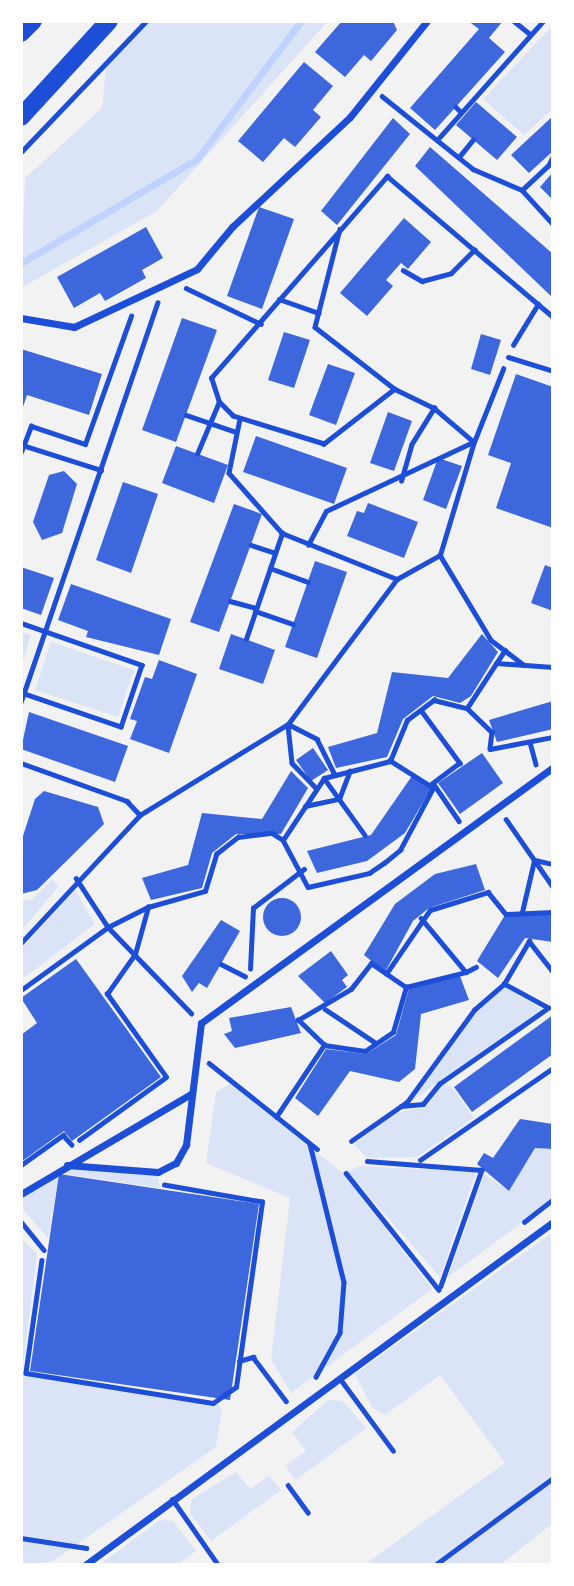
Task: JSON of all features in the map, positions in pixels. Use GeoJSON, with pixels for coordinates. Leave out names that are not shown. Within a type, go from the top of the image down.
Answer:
{"type":"FeatureCollection","features":[{"type":"Feature","properties":{"kind":"main road"},"geometry":{"type":"LineString","coordinates":[[21,33],[33,21]]}},
{"type":"Feature","properties":{"kind":"main road"},"geometry":{"type":"LineString","coordinates":[[21,117],[109,21]]}},
{"type":"Feature","properties":{"kind":"street"},"geometry":{"type":"LineString","coordinates":[[21,318],[75,327],[161,289],[197,269],[232,227],[350,117],[427,21]]}},
{"type":"Feature","properties":{"kind":"street"},"geometry":{"type":"LineString","coordinates":[[67,1165],[158,1172],[176,1163],[186,1145],[195,1051],[201,1023],[251,981],[467,832],[553,767]]}},
{"type":"Feature","properties":{"kind":"street"},"geometry":{"type":"LineString","coordinates":[[21,1194],[191,1094]]}},
{"type":"Feature","properties":{"kind":"street"},"geometry":{"type":"LineString","coordinates":[[85,1565],[553,1222]]}},
{"type":"Feature","properties":{"kind":"lane"},"geometry":{"type":"LineString","coordinates":[[508,357],[553,371]]}},
{"type":"Feature","properties":{"kind":"lane"},"geometry":{"type":"LineString","coordinates":[[21,1222],[44,1250]]}},
{"type":"Feature","properties":{"kind":"lane"},"geometry":{"type":"LineString","coordinates":[[340,1379],[393,1451]]}},
{"type":"Feature","properties":{"kind":"lane"},"geometry":{"type":"LineString","coordinates":[[172,1499],[218,1565]]}},
{"type":"Feature","properties":{"kind":"path"},"geometry":{"type":"LineString","coordinates":[[21,152],[146,21]]}},
{"type":"Feature","properties":{"kind":"path"},"geometry":{"type":"LineString","coordinates":[[514,21],[530,34]]}},
{"type":"Feature","properties":{"kind":"path"},"geometry":{"type":"LineString","coordinates":[[438,139],[543,21]]}},
{"type":"Feature","properties":{"kind":"path"},"geometry":{"type":"LineString","coordinates":[[393,104],[458,157],[522,190],[553,224]]}},
{"type":"Feature","properties":{"kind":"path"},"geometry":{"type":"LineString","coordinates":[[456,107],[461,112]]}},
{"type":"Feature","properties":{"kind":"path"},"geometry":{"type":"LineString","coordinates":[[458,157],[473,140]]}},
{"type":"Feature","properties":{"kind":"path"},"geometry":{"type":"LineString","coordinates":[[522,190],[553,159]]}},
{"type":"Feature","properties":{"kind":"path"},"geometry":{"type":"LineString","coordinates":[[395,389],[324,444],[240,419],[219,402],[211,378],[261,324],[279,299],[387,176],[553,317]]}},
{"type":"Feature","properties":{"kind":"path"},"geometry":{"type":"LineString","coordinates":[[340,229],[315,327],[395,389],[434,408],[474,442]]}},
{"type":"Feature","properties":{"kind":"path"},"geometry":{"type":"LineString","coordinates":[[403,270],[422,281],[451,273],[474,250]]}},
{"type":"Feature","properties":{"kind":"path"},"geometry":{"type":"LineString","coordinates":[[174,281],[261,324]]}},
{"type":"Feature","properties":{"kind":"path"},"geometry":{"type":"LineString","coordinates":[[21,701],[102,470],[161,289]]}},
{"type":"Feature","properties":{"kind":"path"},"geometry":{"type":"LineString","coordinates":[[279,299],[319,313]]}},
{"type":"Feature","properties":{"kind":"path"},"geometry":{"type":"LineString","coordinates":[[21,452],[31,426],[85,443],[137,300]]}},
{"type":"Feature","properties":{"kind":"path"},"geometry":{"type":"LineString","coordinates":[[21,943],[76,878],[140,816],[288,724],[397,579],[439,555],[474,442],[508,357],[538,304]]}},
{"type":"Feature","properties":{"kind":"path"},"geometry":{"type":"LineString","coordinates":[[197,454],[219,402]]}},
{"type":"Feature","properties":{"kind":"path"},"geometry":{"type":"LineString","coordinates":[[401,481],[411,445],[434,408]]}},
{"type":"Feature","properties":{"kind":"path"},"geometry":{"type":"LineString","coordinates":[[186,415],[236,432]]}},
{"type":"Feature","properties":{"kind":"path"},"geometry":{"type":"LineString","coordinates":[[240,419],[229,473],[282,533],[397,579]]}},
{"type":"Feature","properties":{"kind":"path"},"geometry":{"type":"LineString","coordinates":[[308,545],[326,511],[401,481],[439,453],[474,442]]}},
{"type":"Feature","properties":{"kind":"path"},"geometry":{"type":"LineString","coordinates":[[22,445],[102,470]]}},
{"type":"Feature","properties":{"kind":"path"},"geometry":{"type":"LineString","coordinates":[[246,639],[282,533]]}},
{"type":"Feature","properties":{"kind":"path"},"geometry":{"type":"LineString","coordinates":[[251,545],[275,554]]}},
{"type":"Feature","properties":{"kind":"path"},"geometry":{"type":"LineString","coordinates":[[439,555],[491,640],[524,665]]}},
{"type":"Feature","properties":{"kind":"path"},"geometry":{"type":"LineString","coordinates":[[270,568],[308,582]]}},
{"type":"Feature","properties":{"kind":"path"},"geometry":{"type":"LineString","coordinates":[[230,601],[293,624]]}},
{"type":"Feature","properties":{"kind":"path"},"geometry":{"type":"LineString","coordinates":[[21,623],[142,664],[121,727],[22,694]]}},
{"type":"Feature","properties":{"kind":"path"},"geometry":{"type":"LineString","coordinates":[[467,708],[505,650]]}},
{"type":"Feature","properties":{"kind":"path"},"geometry":{"type":"LineString","coordinates":[[496,663],[553,667]]}},
{"type":"Feature","properties":{"kind":"path"},"geometry":{"type":"LineString","coordinates":[[390,761],[407,720],[434,700],[467,708],[492,732],[490,749],[553,737]]}},
{"type":"Feature","properties":{"kind":"path"},"geometry":{"type":"LineString","coordinates":[[421,710],[460,763],[433,783],[467,832]]}},
{"type":"Feature","properties":{"kind":"path"},"geometry":{"type":"LineString","coordinates":[[288,724],[317,739],[335,775]]}},
{"type":"Feature","properties":{"kind":"path"},"geometry":{"type":"LineString","coordinates":[[288,724],[292,763],[315,788]]}},
{"type":"Feature","properties":{"kind":"path"},"geometry":{"type":"LineString","coordinates":[[21,990],[108,927],[148,907],[205,891],[216,854],[238,837],[272,833],[283,840],[304,869],[308,887],[369,873],[400,850],[433,788],[390,761],[324,778],[283,840]]}},
{"type":"Feature","properties":{"kind":"path"},"geometry":{"type":"LineString","coordinates":[[21,763],[127,801],[140,816]]}},
{"type":"Feature","properties":{"kind":"path"},"geometry":{"type":"LineString","coordinates":[[339,799],[350,771]]}},
{"type":"Feature","properties":{"kind":"path"},"geometry":{"type":"LineString","coordinates":[[324,778],[365,835]]}},
{"type":"Feature","properties":{"kind":"path"},"geometry":{"type":"LineString","coordinates":[[304,806],[339,799]]}},
{"type":"Feature","properties":{"kind":"path"},"geometry":{"type":"LineString","coordinates":[[506,819],[553,887]]}},
{"type":"Feature","properties":{"kind":"path"},"geometry":{"type":"LineString","coordinates":[[534,860],[553,864]]}},
{"type":"Feature","properties":{"kind":"path"},"geometry":{"type":"LineString","coordinates":[[522,912],[534,860]]}},
{"type":"Feature","properties":{"kind":"path"},"geometry":{"type":"LineString","coordinates":[[221,964],[251,981],[253,908],[304,869]]}},
{"type":"Feature","properties":{"kind":"path"},"geometry":{"type":"LineString","coordinates":[[76,878],[108,927],[201,1023]]}},
{"type":"Feature","properties":{"kind":"path"},"geometry":{"type":"LineString","coordinates":[[386,974],[421,918],[488,892],[506,914],[553,912]]}},
{"type":"Feature","properties":{"kind":"path"},"geometry":{"type":"LineString","coordinates":[[21,1165],[63,1135],[71,1146],[166,1077],[107,994],[135,954],[148,907]]}},
{"type":"Feature","properties":{"kind":"path"},"geometry":{"type":"LineString","coordinates":[[421,918],[466,972]]}},
{"type":"Feature","properties":{"kind":"path"},"geometry":{"type":"LineString","coordinates":[[351,1142],[400,1106],[439,1065],[474,1010],[504,984],[529,942],[553,972]]}},
{"type":"Feature","properties":{"kind":"path"},"geometry":{"type":"LineString","coordinates":[[406,987],[393,1032],[365,1051],[324,1045],[298,1020],[325,1009],[371,963],[406,987],[476,967]]}},
{"type":"Feature","properties":{"kind":"path"},"geometry":{"type":"LineString","coordinates":[[400,1106],[423,1104],[439,1084],[548,1008],[504,984]]}},
{"type":"Feature","properties":{"kind":"path"},"geometry":{"type":"LineString","coordinates":[[325,1009],[376,1043]]}},
{"type":"Feature","properties":{"kind":"path"},"geometry":{"type":"LineString","coordinates":[[276,1117],[324,1045]]}},
{"type":"Feature","properties":{"kind":"path"},"geometry":{"type":"LineString","coordinates":[[195,1051],[317,1149]]}},
{"type":"Feature","properties":{"kind":"path"},"geometry":{"type":"LineString","coordinates":[[419,1161],[553,1068]]}},
{"type":"Feature","properties":{"kind":"path"},"geometry":{"type":"LineString","coordinates":[[310,1144],[344,1282],[340,1333],[313,1382]]}},
{"type":"Feature","properties":{"kind":"path"},"geometry":{"type":"LineString","coordinates":[[368,1161],[419,1161],[482,1170],[439,1290]]}},
{"type":"Feature","properties":{"kind":"path"},"geometry":{"type":"LineString","coordinates":[[44,1250],[26,1373],[213,1403],[236,1387],[262,1202],[164,1185],[158,1172]]}},
{"type":"Feature","properties":{"kind":"path"},"geometry":{"type":"LineString","coordinates":[[346,1173],[448,1301]]}},
{"type":"Feature","properties":{"kind":"path"},"geometry":{"type":"LineString","coordinates":[[239,1361],[253,1357],[287,1403]]}},
{"type":"Feature","properties":{"kind":"path"},"geometry":{"type":"LineString","coordinates":[[435,1565],[553,1478]]}},
{"type":"Feature","properties":{"kind":"path"},"geometry":{"type":"LineString","coordinates":[[288,1485],[308,1513]]}},
{"type":"Feature","properties":{"kind":"path"},"geometry":{"type":"LineString","coordinates":[[21,1538],[87,1549]]}},
{"type":"Feature","properties":{"kind":"shaded area"},"geometry":{"type":"Polygon","coordinates":[[[149,21],[328,21],[157,211],[21,288],[25,178],[102,108],[106,67],[149,21]]]}},
{"type":"Feature","properties":{"kind":"shaded area"},"geometry":{"type":"Polygon","coordinates":[[[553,25],[553,109],[524,135],[483,99],[553,25]]]}},
{"type":"Feature","properties":{"kind":"shaded area"},"geometry":{"type":"Polygon","coordinates":[[[21,632],[31,635],[21,667],[21,632]]]}},
{"type":"Feature","properties":{"kind":"shaded area"},"geometry":{"type":"Polygon","coordinates":[[[51,642],[134,670],[118,717],[35,690],[51,642]]]}},
{"type":"Feature","properties":{"kind":"shaded area"},"geometry":{"type":"Polygon","coordinates":[[[52,879],[59,886],[21,931],[21,901],[33,899],[52,879]]]}},
{"type":"Feature","properties":{"kind":"shaded area"},"geometry":{"type":"Polygon","coordinates":[[[75,890],[95,924],[21,980],[21,949],[75,890]]]}},
{"type":"Feature","properties":{"kind":"shaded area"},"geometry":{"type":"Polygon","coordinates":[[[504,987],[542,1009],[413,1100],[476,1012],[504,987]]]}},
{"type":"Feature","properties":{"kind":"shaded area"},"geometry":{"type":"Polygon","coordinates":[[[230,1084],[344,1174],[432,1289],[291,1393],[271,1359],[290,1198],[206,1163],[216,1092],[230,1084]]]}},
{"type":"Feature","properties":{"kind":"shaded area"},"geometry":{"type":"Polygon","coordinates":[[[442,1085],[451,1086],[474,1118],[417,1157],[367,1158],[354,1144],[396,1113],[426,1107],[442,1085]]]}},
{"type":"Feature","properties":{"kind":"shaded area"},"geometry":{"type":"Polygon","coordinates":[[[535,1148],[553,1149],[553,1200],[448,1277],[484,1174],[509,1191],[535,1148]]]}},
{"type":"Feature","properties":{"kind":"shaded area"},"geometry":{"type":"Polygon","coordinates":[[[359,1166],[476,1172],[440,1277],[348,1172],[359,1166]]]}},
{"type":"Feature","properties":{"kind":"shaded area"},"geometry":{"type":"Polygon","coordinates":[[[67,1167],[156,1173],[161,1188],[59,1173],[48,1238],[21,1207],[21,1197],[67,1167]]]}},
{"type":"Feature","properties":{"kind":"shaded area"},"geometry":{"type":"Polygon","coordinates":[[[553,1232],[553,1523],[500,1565],[364,1565],[505,1463],[440,1375],[385,1415],[372,1407],[355,1374],[553,1232]]]}},
{"type":"Feature","properties":{"kind":"shaded area"},"geometry":{"type":"Polygon","coordinates":[[[21,1238],[37,1254],[22,1375],[218,1404],[222,1410],[216,1447],[53,1561],[35,1565],[21,1565],[21,1238]]]}},
{"type":"Feature","properties":{"kind":"shaded area"},"geometry":{"type":"Polygon","coordinates":[[[328,1400],[343,1401],[366,1428],[296,1480],[285,1466],[306,1451],[292,1432],[328,1400]]]}},
{"type":"Feature","properties":{"kind":"shaded area"},"geometry":{"type":"Polygon","coordinates":[[[236,1472],[250,1489],[269,1476],[281,1490],[211,1541],[190,1513],[192,1499],[236,1472]]]}},
{"type":"Feature","properties":{"kind":"shaded area"},"geometry":{"type":"Polygon","coordinates":[[[160,1520],[173,1521],[196,1551],[177,1565],[99,1565],[160,1520]]]}},
{"type":"Feature","properties":{"kind":"building"},"geometry":{"type":"Polygon","coordinates":[[[342,21],[393,21],[397,30],[371,61],[364,55],[345,77],[315,52],[342,21]]]}},
{"type":"Feature","properties":{"kind":"building"},"geometry":{"type":"Polygon","coordinates":[[[468,21],[503,21],[489,38],[505,52],[435,130],[410,108],[479,29],[468,21]]]}},
{"type":"Feature","properties":{"kind":"building"},"geometry":{"type":"Polygon","coordinates":[[[304,62],[333,86],[313,110],[321,117],[295,147],[284,138],[263,162],[238,141],[304,62]]]}},
{"type":"Feature","properties":{"kind":"building"},"geometry":{"type":"Polygon","coordinates":[[[476,102],[517,137],[497,160],[456,125],[476,102]]]}},
{"type":"Feature","properties":{"kind":"building"},"geometry":{"type":"Polygon","coordinates":[[[553,116],[553,151],[529,173],[511,155],[553,116]]]}},
{"type":"Feature","properties":{"kind":"building"},"geometry":{"type":"Polygon","coordinates":[[[393,118],[410,134],[337,225],[321,211],[393,118]]]}},
{"type":"Feature","properties":{"kind":"building"},"geometry":{"type":"Polygon","coordinates":[[[430,147],[553,254],[553,298],[415,166],[430,147]]]}},
{"type":"Feature","properties":{"kind":"building"},"geometry":{"type":"Polygon","coordinates":[[[553,172],[553,200],[540,187],[553,172]]]}},
{"type":"Feature","properties":{"kind":"building"},"geometry":{"type":"Polygon","coordinates":[[[259,207],[294,219],[262,309],[227,296],[259,207]]]}},
{"type":"Feature","properties":{"kind":"building"},"geometry":{"type":"Polygon","coordinates":[[[404,218],[431,242],[408,269],[401,263],[386,280],[393,286],[367,316],[340,293],[404,218]]]}},
{"type":"Feature","properties":{"kind":"building"},"geometry":{"type":"Polygon","coordinates":[[[146,227],[163,258],[142,270],[146,278],[105,301],[100,293],[74,308],[57,277],[146,227]]]}},
{"type":"Feature","properties":{"kind":"building"},"geometry":{"type":"Polygon","coordinates":[[[182,318],[217,330],[176,442],[142,430],[182,318]]]}},
{"type":"Feature","properties":{"kind":"building"},"geometry":{"type":"Polygon","coordinates":[[[284,332],[310,340],[294,388],[268,380],[284,332]]]}},
{"type":"Feature","properties":{"kind":"building"},"geometry":{"type":"Polygon","coordinates":[[[481,334],[501,340],[490,375],[471,369],[481,334]]]}},
{"type":"Feature","properties":{"kind":"building"},"geometry":{"type":"Polygon","coordinates":[[[21,349],[102,374],[89,415],[27,395],[21,413],[21,349]]]}},
{"type":"Feature","properties":{"kind":"building"},"geometry":{"type":"Polygon","coordinates":[[[328,364],[355,373],[336,425],[309,415],[328,364]]]}},
{"type":"Feature","properties":{"kind":"building"},"geometry":{"type":"Polygon","coordinates":[[[516,374],[553,387],[553,528],[496,508],[511,463],[488,455],[516,374]]]}},
{"type":"Feature","properties":{"kind":"building"},"geometry":{"type":"Polygon","coordinates":[[[388,412],[412,421],[394,471],[370,463],[388,412]]]}},
{"type":"Feature","properties":{"kind":"building"},"geometry":{"type":"Polygon","coordinates":[[[256,436],[347,468],[334,504],[243,472],[256,436]]]}},
{"type":"Feature","properties":{"kind":"building"},"geometry":{"type":"Polygon","coordinates":[[[176,446],[228,465],[214,503],[162,483],[176,446]]]}},
{"type":"Feature","properties":{"kind":"building"},"geometry":{"type":"Polygon","coordinates":[[[438,458],[462,466],[446,509],[423,500],[438,458]]]}},
{"type":"Feature","properties":{"kind":"building"},"geometry":{"type":"Polygon","coordinates":[[[64,471],[77,484],[62,533],[42,540],[33,522],[49,475],[64,471]]]}},
{"type":"Feature","properties":{"kind":"building"},"geometry":{"type":"Polygon","coordinates":[[[123,482],[158,494],[131,573],[96,560],[123,482]]]}},
{"type":"Feature","properties":{"kind":"building"},"geometry":{"type":"Polygon","coordinates":[[[368,503],[418,522],[404,558],[347,536],[357,511],[364,513],[368,503]]]}},
{"type":"Feature","properties":{"kind":"building"},"geometry":{"type":"Polygon","coordinates":[[[234,504],[262,514],[219,632],[190,622],[234,504]]]}},
{"type":"Feature","properties":{"kind":"building"},"geometry":{"type":"Polygon","coordinates":[[[315,561],[347,572],[317,658],[285,647],[315,561]]]}},
{"type":"Feature","properties":{"kind":"building"},"geometry":{"type":"Polygon","coordinates":[[[545,565],[553,568],[553,611],[531,603],[545,565]]]}},
{"type":"Feature","properties":{"kind":"building"},"geometry":{"type":"Polygon","coordinates":[[[21,567],[54,578],[41,615],[21,608],[21,567]]]}},
{"type":"Feature","properties":{"kind":"building"},"geometry":{"type":"Polygon","coordinates":[[[71,584],[171,619],[159,655],[86,637],[88,631],[58,620],[71,584]]]}},
{"type":"Feature","properties":{"kind":"building"},"geometry":{"type":"Polygon","coordinates":[[[231,634],[275,650],[263,684],[219,669],[231,634]]]}},
{"type":"Feature","properties":{"kind":"building"},"geometry":{"type":"Polygon","coordinates":[[[482,634],[498,652],[471,696],[460,703],[433,696],[403,719],[387,757],[336,768],[328,747],[377,733],[392,672],[448,678],[482,634]]]}},
{"type":"Feature","properties":{"kind":"building"},"geometry":{"type":"Polygon","coordinates":[[[159,660],[197,674],[169,753],[130,739],[137,721],[130,719],[145,677],[152,679],[159,660]]]}},
{"type":"Feature","properties":{"kind":"building"},"geometry":{"type":"Polygon","coordinates":[[[553,701],[553,729],[497,742],[489,720],[553,701]]]}},
{"type":"Feature","properties":{"kind":"building"},"geometry":{"type":"Polygon","coordinates":[[[29,712],[128,746],[115,782],[21,749],[29,712]]]}},
{"type":"Feature","properties":{"kind":"building"},"geometry":{"type":"Polygon","coordinates":[[[313,748],[328,770],[311,781],[296,760],[313,748]]]}},
{"type":"Feature","properties":{"kind":"building"},"geometry":{"type":"Polygon","coordinates":[[[482,753],[503,783],[460,814],[438,783],[482,753]]]}},
{"type":"Feature","properties":{"kind":"building"},"geometry":{"type":"Polygon","coordinates":[[[291,771],[308,788],[281,834],[236,834],[212,853],[202,888],[151,900],[142,878],[188,865],[202,813],[262,819],[291,771]]]}},
{"type":"Feature","properties":{"kind":"building"},"geometry":{"type":"Polygon","coordinates":[[[414,773],[431,789],[405,833],[367,861],[317,873],[307,851],[371,835],[414,773]]]}},
{"type":"Feature","properties":{"kind":"building"},"geometry":{"type":"Polygon","coordinates":[[[44,791],[98,807],[104,824],[37,890],[21,894],[21,842],[35,799],[44,791]]]}},
{"type":"Feature","properties":{"kind":"building"},"geometry":{"type":"Polygon","coordinates":[[[476,864],[485,890],[429,908],[413,921],[385,972],[364,955],[395,904],[435,874],[476,864]]]}},
{"type":"Feature","properties":{"kind":"building"},"geometry":{"type":"Polygon","coordinates":[[[282,898],[295,904],[301,917],[295,930],[282,936],[269,930],[263,917],[269,904],[282,898]]]}},
{"type":"Feature","properties":{"kind":"building"},"geometry":{"type":"Polygon","coordinates":[[[553,914],[553,942],[525,938],[498,978],[477,961],[505,915],[553,914]]]}},
{"type":"Feature","properties":{"kind":"building"},"geometry":{"type":"Polygon","coordinates":[[[221,920],[240,931],[207,988],[199,983],[192,992],[182,976],[221,920]]]}},
{"type":"Feature","properties":{"kind":"building"},"geometry":{"type":"Polygon","coordinates":[[[331,951],[348,975],[342,980],[347,987],[325,1003],[298,976],[331,951]]]}},
{"type":"Feature","properties":{"kind":"building"},"geometry":{"type":"Polygon","coordinates":[[[76,959],[161,1077],[72,1141],[64,1131],[21,1162],[21,1035],[37,1023],[21,998],[76,959]]]}},
{"type":"Feature","properties":{"kind":"building"},"geometry":{"type":"Polygon","coordinates":[[[460,976],[469,1000],[421,1014],[415,1069],[399,1082],[350,1071],[318,1116],[295,1098],[326,1049],[366,1054],[396,1035],[409,988],[460,976]]]}},
{"type":"Feature","properties":{"kind":"building"},"geometry":{"type":"Polygon","coordinates":[[[291,1007],[301,1033],[235,1048],[224,1034],[232,1031],[229,1018],[291,1007]]]}},
{"type":"Feature","properties":{"kind":"building"},"geometry":{"type":"Polygon","coordinates":[[[553,1015],[553,1054],[472,1112],[454,1087],[553,1015]]]}},
{"type":"Feature","properties":{"kind":"building"},"geometry":{"type":"Polygon","coordinates":[[[520,1119],[553,1124],[553,1149],[535,1148],[509,1191],[477,1164],[484,1153],[493,1158],[520,1119]]]}},
{"type":"Feature","properties":{"kind":"building"},"geometry":{"type":"Polygon","coordinates":[[[59,1174],[259,1204],[230,1400],[30,1371],[59,1174]]]}},
{"type":"Feature","properties":{"kind":"waterway"},"geometry":{"type":"LineString","coordinates":[[21,263],[197,159],[301,21]]}}]}
